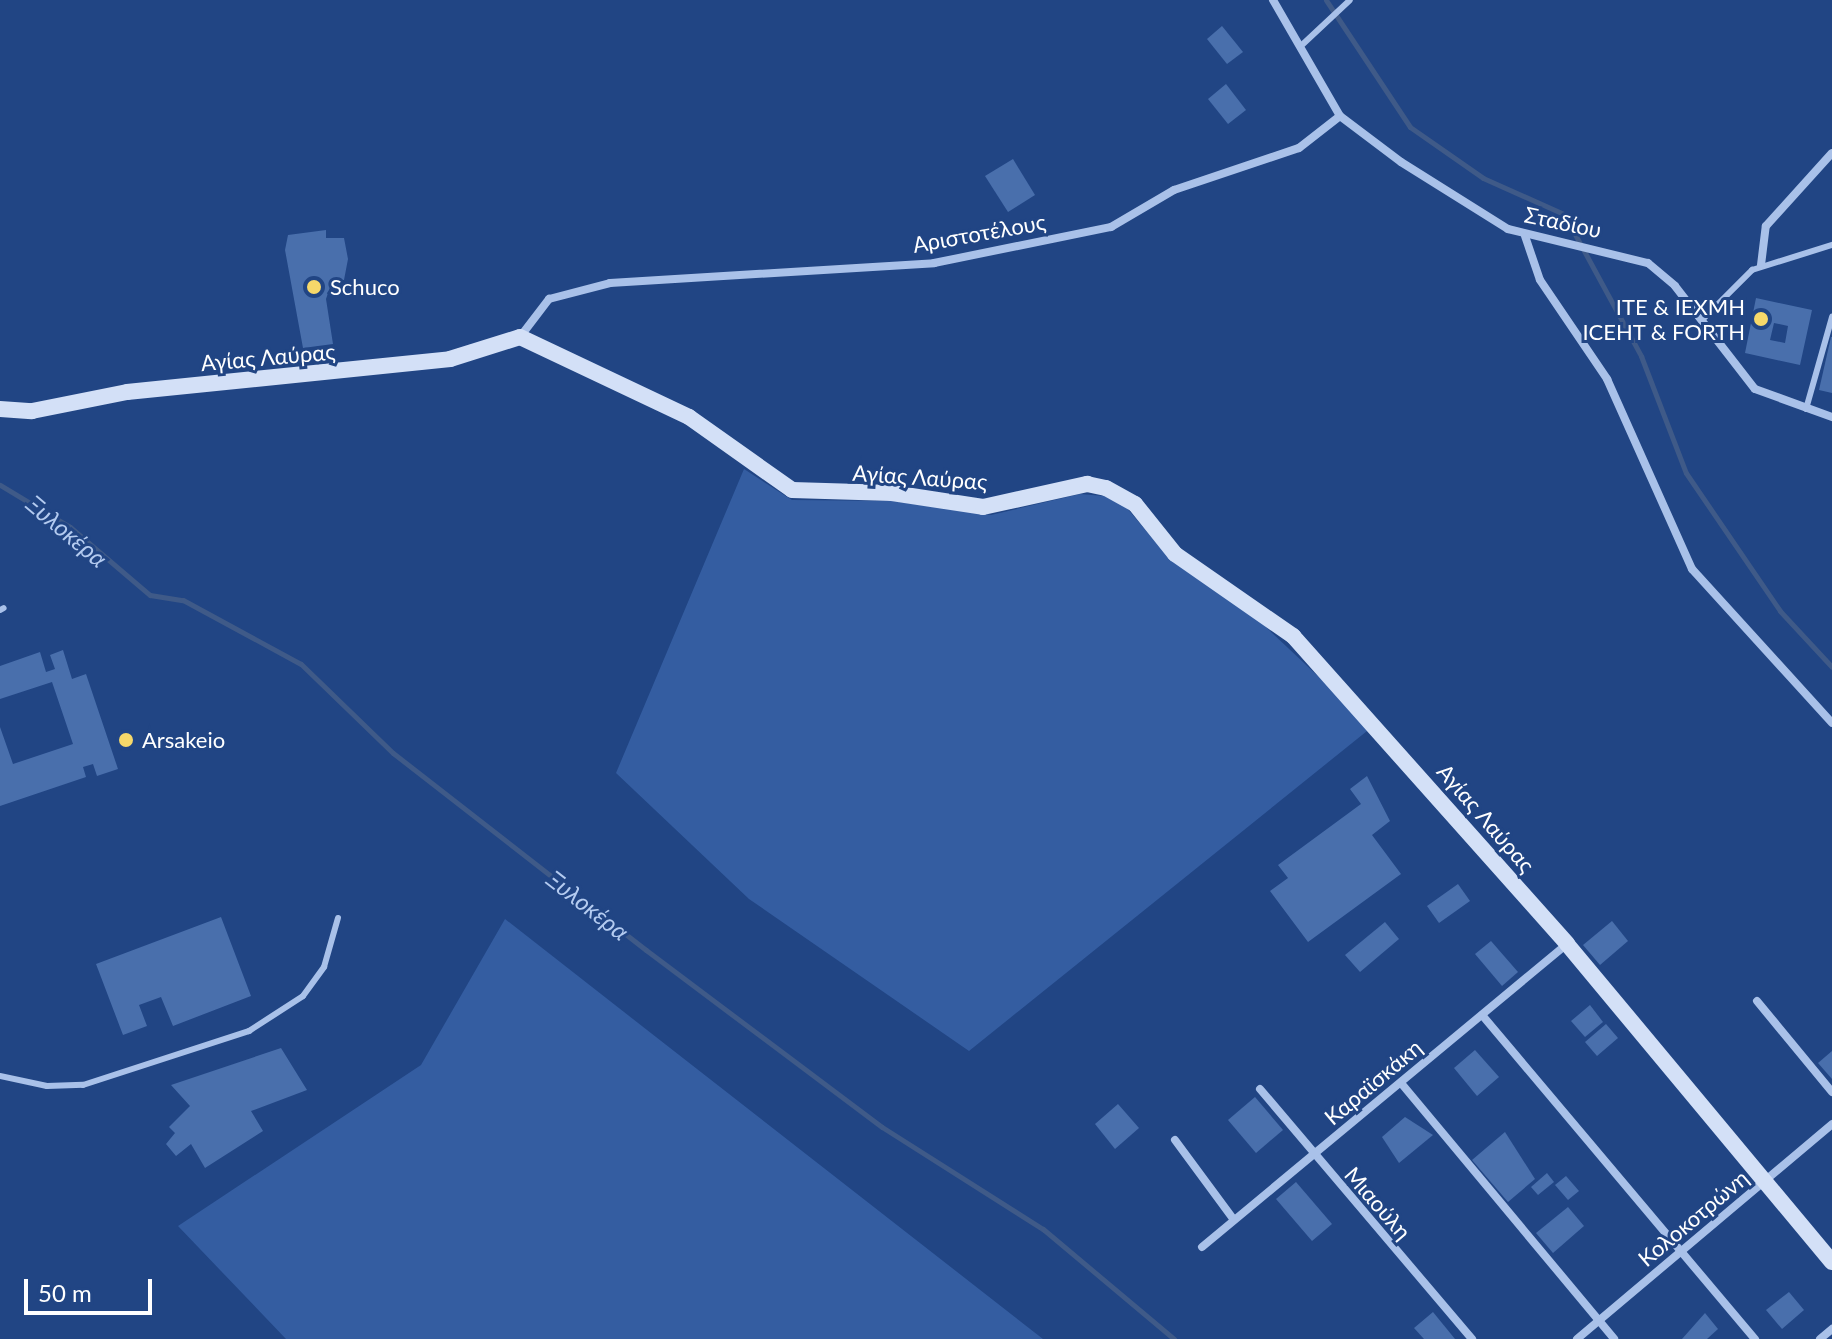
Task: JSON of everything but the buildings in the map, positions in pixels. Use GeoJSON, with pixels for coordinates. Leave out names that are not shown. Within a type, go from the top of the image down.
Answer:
{"type":"FeatureCollection","features":[{"type":"Feature","properties":{"kind":"street","name":"Σταδίου"},"geometry":{"type":"LineString","coordinates":[[1273,0],[1303,44],[1340,116],[1432,183],[1525,236],[1599,249],[1657,269],[1702,320],[1755,389],[1832,417]]}},
{"type":"Feature","properties":{"kind":"street","name":"Αριστοτέλους"},"geometry":{"type":"LineString","coordinates":[[520,337],[549,299],[610,283],[934,263],[1111,227],[1174,190],[1299,148],[1340,116]]}},
{"type":"Feature","properties":{"kind":"street"},"geometry":{"type":"LineString","coordinates":[[1761,265],[1766,226],[1832,153]]}},
{"type":"Feature","properties":{"kind":"street"},"geometry":{"type":"LineString","coordinates":[[1525,236],[1540,280],[1607,379],[1692,569],[1832,723]]}},
{"type":"Feature","properties":{"kind":"street","name":"Αγίας Λαύρας"},"geometry":{"type":"LineString","coordinates":[[0,409],[32,411],[127,392],[378,369],[450,359],[520,337],[689,417],[792,490],[892,493],[983,507],[1087,484],[1135,504],[1175,554],[1293,636],[1567,944],[1832,1262]]}},
{"type":"Feature","properties":{"kind":"street","name":"Καραϊσκάκη"},"geometry":{"type":"LineString","coordinates":[[1202,1247],[1567,944]]}},
{"type":"Feature","properties":{"kind":"street"},"geometry":{"type":"LineString","coordinates":[[1757,1001],[1832,1092]]}},
{"type":"Feature","properties":{"kind":"street"},"geometry":{"type":"LineString","coordinates":[[1482,1015],[1755,1339]]}},
{"type":"Feature","properties":{"kind":"street"},"geometry":{"type":"LineString","coordinates":[[1401,1083],[1614,1339]]}},
{"type":"Feature","properties":{"kind":"street","name":"Μιαούλη"},"geometry":{"type":"LineString","coordinates":[[1260,1089],[1472,1339]]}},
{"type":"Feature","properties":{"kind":"street","name":"Κολοκοτρώνη"},"geometry":{"type":"LineString","coordinates":[[1577,1339],[1832,1124]]}},
{"type":"Feature","properties":{"kind":"street"},"geometry":{"type":"LineString","coordinates":[[1824,1131],[1832,1140]]}},
{"type":"Feature","properties":{"kind":"street"},"geometry":{"type":"LineString","coordinates":[[1175,1140],[1234,1220]]}},
{"type":"Feature","properties":{"kind":"street"},"geometry":{"type":"LineString","coordinates":[[1820,1339],[1832,1329]]}},
{"type":"Feature","properties":{"kind":"lane"},"geometry":{"type":"LineString","coordinates":[[1303,44],[1327,16],[1350,0]]}},
{"type":"Feature","properties":{"kind":"lane"},"geometry":{"type":"LineString","coordinates":[[1702,320],[1736,280],[1761,265],[1832,245]]}},
{"type":"Feature","properties":{"kind":"lane"},"geometry":{"type":"LineString","coordinates":[[1806,409],[1832,317]]}},
{"type":"Feature","properties":{"kind":"lane"},"geometry":{"type":"LineString","coordinates":[[0,1076],[47,1086],[83,1085],[249,1031],[303,996],[324,967],[338,918]]}},
{"type":"Feature","properties":{"kind":"shaded area"},"geometry":{"type":"Polygon","coordinates":[[[744,469],[792,500],[892,501],[991,515],[1080,494],[1104,496],[1126,507],[1170,559],[1252,614],[1372,727],[969,1051],[749,899],[616,773],[744,469]]]}},
{"type":"Feature","properties":{"kind":"shaded area"},"geometry":{"type":"Polygon","coordinates":[[[505,919],[1043,1339],[286,1339],[178,1226],[421,1065],[505,919]]]}},
{"type":"Feature","properties":{"kind":"waterway"},"geometry":{"type":"LineString","coordinates":[[1326,0],[1410,127],[1483,178],[1564,214],[1641,356],[1686,473],[1780,611],[1832,667]]}},
{"type":"Feature","properties":{"kind":"waterway","name":"Ξυλοκέρα"},"geometry":{"type":"LineString","coordinates":[[0,485],[70,527],[150,595],[183,600],[301,664],[393,753],[646,950],[882,1127],[1043,1229],[1174,1339]]}},
{"type":"Feature","properties":{"kind":"place","name":"Schuco"},"geometry":{"type":"Point","coordinates":[314,287]}},
{"type":"Feature","properties":{"kind":"place","name":"ΙΤΕ & ΙΕΧΜΗ ICEHT & FORTH"},"geometry":{"type":"Point","coordinates":[1761,319]}},
{"type":"Feature","properties":{"kind":"place","name":"Arsakeio"},"geometry":{"type":"Point","coordinates":[126,740]}}]}
